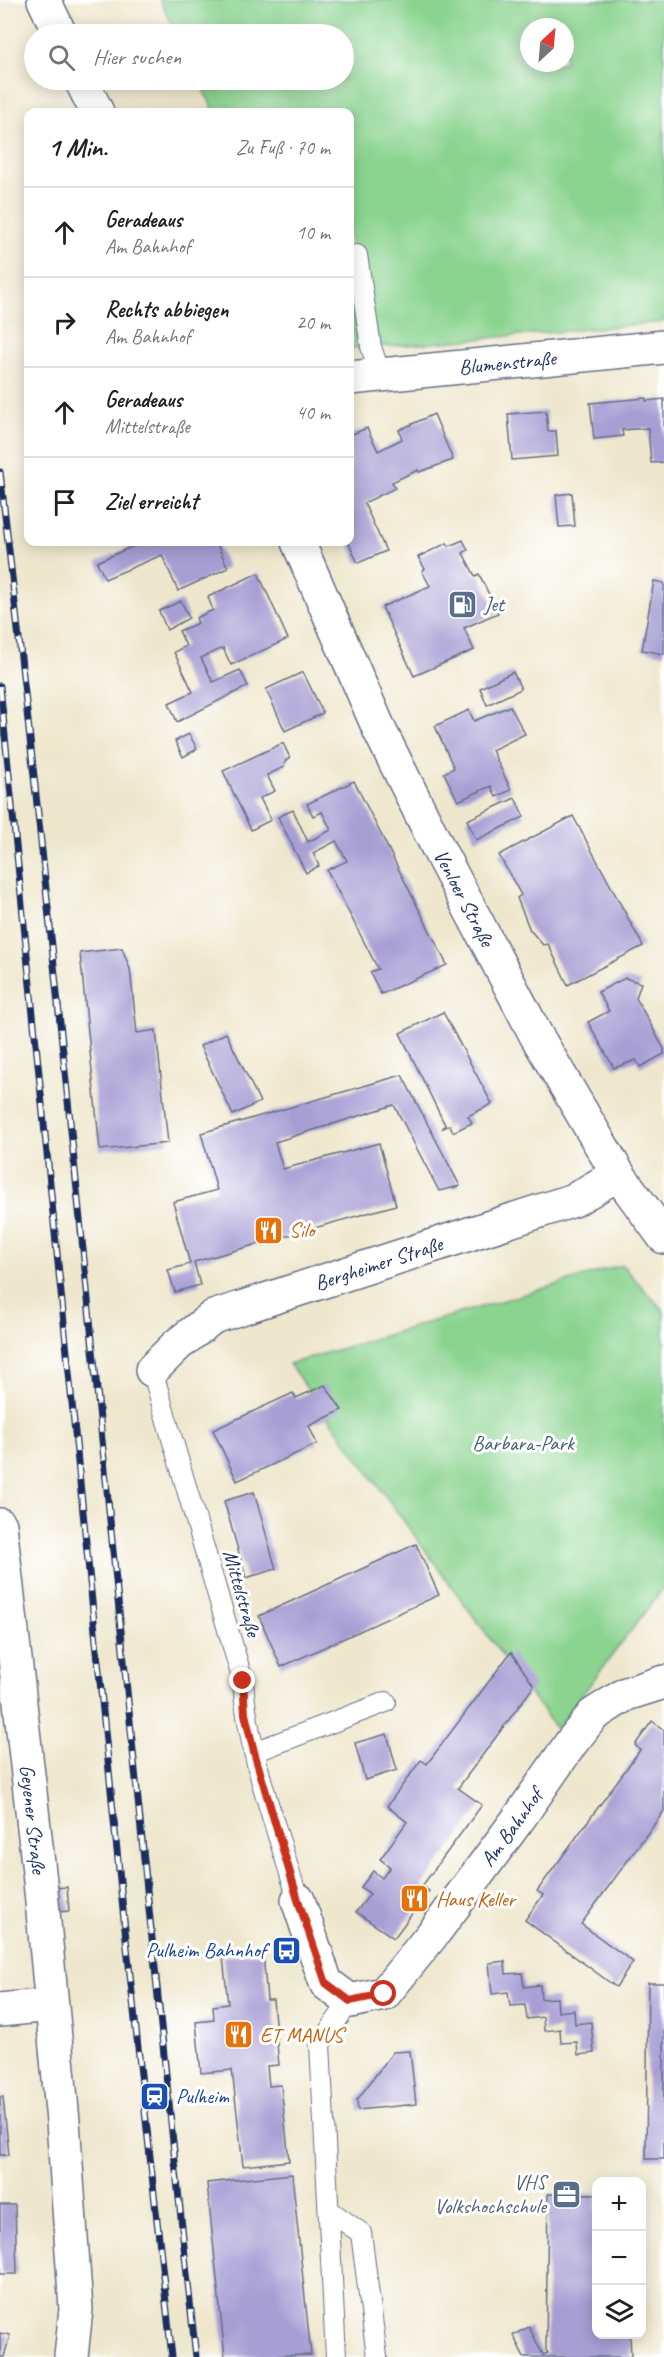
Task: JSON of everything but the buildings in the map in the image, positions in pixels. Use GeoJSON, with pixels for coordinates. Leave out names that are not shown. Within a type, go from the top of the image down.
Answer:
{"type":"FeatureCollection","features":[{"type":"Feature","properties":{"kind":"street"},"geometry":{"type":"LineString","coordinates":[[44,0],[55,24]]}},
{"type":"Feature","properties":{"kind":"street"},"geometry":{"type":"LineString","coordinates":[[86,90],[95,108]]}},
{"type":"Feature","properties":{"kind":"street","name":"Blumenstraße"},"geometry":{"type":"LineString","coordinates":[[365,376],[664,347]]}},
{"type":"Feature","properties":{"kind":"street","name":"Venloer Straße"},"geometry":{"type":"LineString","coordinates":[[300,546],[381,731],[441,854],[559,1077],[618,1174],[664,1237]]}},
{"type":"Feature","properties":{"kind":"street","name":"Bergheimer Straße"},"geometry":{"type":"LineString","coordinates":[[152,1370],[177,1345],[213,1317],[574,1200],[618,1174]]}},
{"type":"Feature","properties":{"kind":"street","name":"Geyener Straße"},"geometry":{"type":"LineString","coordinates":[[0,1525],[40,1881],[63,2121],[76,2309],[71,2357]]}},
{"type":"Feature","properties":{"kind":"street","name":"Am Bahnhof"},"geometry":{"type":"LineString","coordinates":[[350,2001],[384,1994],[442,1922],[593,1715],[626,1694],[664,1682]]}},
{"type":"Feature","properties":{"kind":"street"},"geometry":{"type":"LineString","coordinates":[[298,1900],[326,1983],[350,2001]]}},
{"type":"Feature","properties":{"kind":"street"},"geometry":{"type":"LineString","coordinates":[[0,2010],[51,2005]]}},
{"type":"Feature","properties":{"kind":"lane"},"geometry":{"type":"LineString","coordinates":[[357,255],[370,347],[365,376]]}},
{"type":"Feature","properties":{"kind":"lane","name":"Mittelstraße"},"geometry":{"type":"LineString","coordinates":[[152,1370],[243,1681],[245,1714],[254,1752],[298,1900]]}},
{"type":"Feature","properties":{"kind":"lane"},"geometry":{"type":"LineString","coordinates":[[254,1752],[386,1702]]}},
{"type":"Feature","properties":{"kind":"lane"},"geometry":{"type":"LineString","coordinates":[[336,2357],[320,2044],[350,2001]]}},
{"type":"Feature","properties":{"kind":"lane"},"geometry":{"type":"LineString","coordinates":[[330,2211],[361,2233],[377,2357]]}},
{"type":"Feature","properties":{"kind":"green space"},"geometry":{"type":"Polygon","coordinates":[[[160,0],[664,0],[664,322],[422,344],[354,348],[354,108],[213,108],[203,90],[354,90],[354,24],[171,24],[160,0]]]}},
{"type":"Feature","properties":{"kind":"green space","name":"Barbara-Park"},"geometry":{"type":"Polygon","coordinates":[[[622,1265],[664,1311],[664,1587],[556,1729],[289,1364],[622,1265]]]}},
{"type":"Feature","properties":{"kind":"railway"},"geometry":{"type":"LineString","coordinates":[[0,472],[52,943],[196,2357]]}},
{"type":"Feature","properties":{"kind":"railway"},"geometry":{"type":"LineString","coordinates":[[0,686],[124,1920],[172,2357]]}},
{"type":"Feature","properties":{"kind":"place","name":"Jet"},"geometry":{"type":"Point","coordinates":[463,604]}},
{"type":"Feature","properties":{"kind":"place","name":"Silo"},"geometry":{"type":"Point","coordinates":[268,1230]}},
{"type":"Feature","properties":{"kind":"place","name":"Haus Keller"},"geometry":{"type":"Point","coordinates":[415,1899]}},
{"type":"Feature","properties":{"kind":"place","name":"Pulheim Bahnhof"},"geometry":{"type":"Point","coordinates":[287,1950]}},
{"type":"Feature","properties":{"kind":"place","name":"ET MANUS"},"geometry":{"type":"Point","coordinates":[239,2035]}},
{"type":"Feature","properties":{"kind":"place","name":"Pulheim"},"geometry":{"type":"Point","coordinates":[155,2096]}},
{"type":"Feature","properties":{"kind":"place","name":"VHS Volkshochschule"},"geometry":{"type":"Point","coordinates":[567,2194]}},
{"type":"Feature","properties":{"kind":"route"},"geometry":{"type":"LineString","coordinates":[[243,1681],[245,1714],[254,1752],[298,1900],[326,1983],[350,2001],[384,1994]]}}]}
